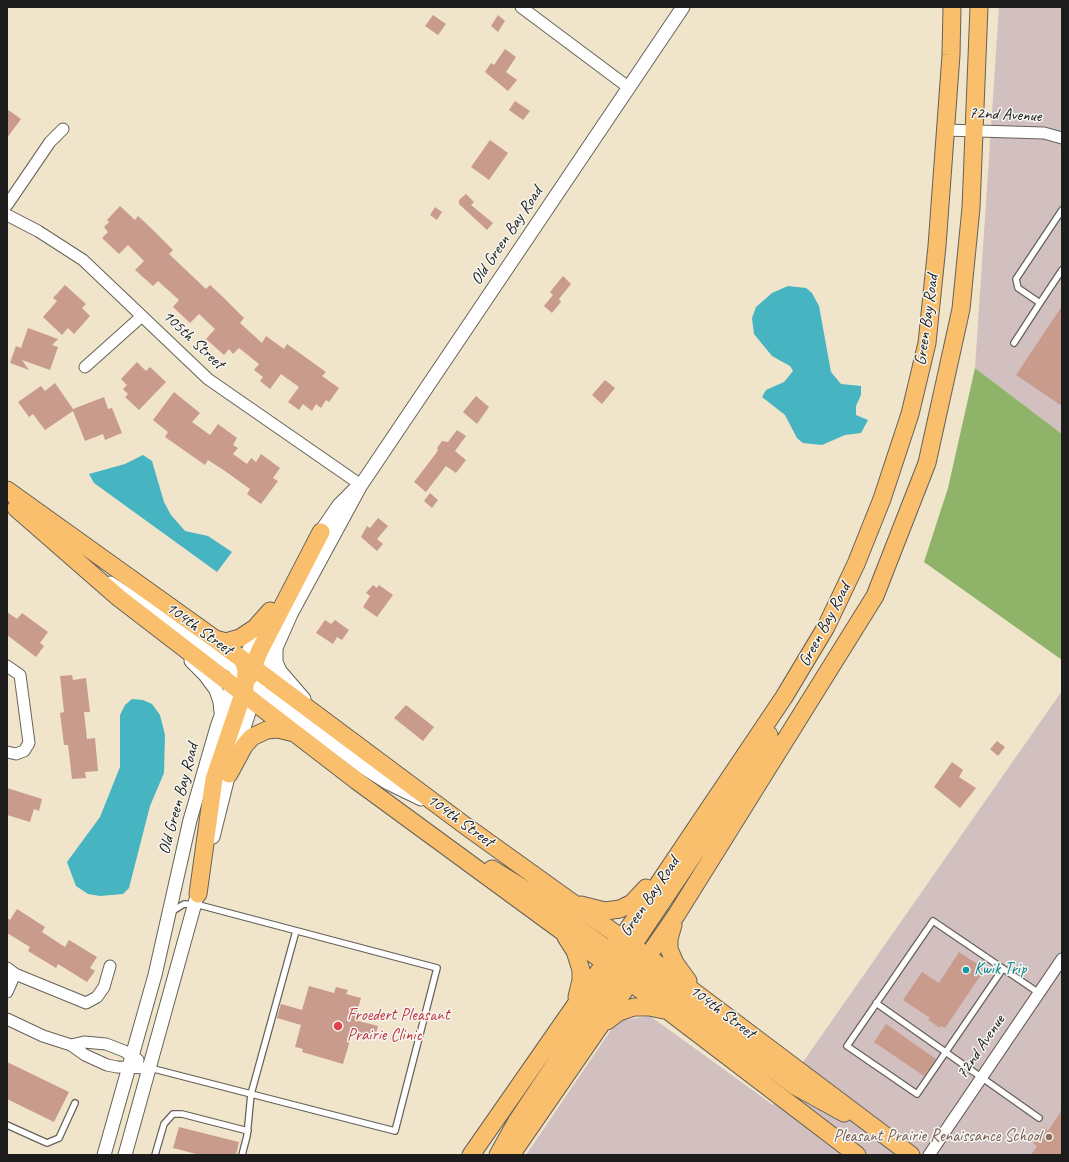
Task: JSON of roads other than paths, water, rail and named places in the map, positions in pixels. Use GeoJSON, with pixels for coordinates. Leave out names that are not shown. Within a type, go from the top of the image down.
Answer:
{"type":"FeatureCollection","features":[{"type":"Feature","properties":{"kind":"main road","name":"Green Bay Road"},"geometry":{"type":"LineString","coordinates":[[511,1155],[597,1031],[623,960],[674,861],[793,682],[826,627],[856,564],[882,499],[910,414],[927,343],[937,246],[952,7]]}},
{"type":"Feature","properties":{"kind":"main road","name":"Green Bay Road"},"geometry":{"type":"LineString","coordinates":[[471,1155],[575,1004],[623,960],[648,956],[678,914],[875,596],[928,463],[961,309],[971,208],[979,7]]}},
{"type":"Feature","properties":{"kind":"main road","name":"104th Street"},"geometry":{"type":"LineString","coordinates":[[7,490],[215,639],[248,680],[298,735],[439,842],[561,931],[623,960]]}},
{"type":"Feature","properties":{"kind":"main road","name":"104th Street"},"geometry":{"type":"LineString","coordinates":[[7,500],[116,595],[153,624],[248,680],[319,717],[574,903],[667,1011],[857,1155]]}},
{"type":"Feature","properties":{"kind":"main road"},"geometry":{"type":"LineString","coordinates":[[196,899],[214,780],[248,680],[321,532]]}},
{"type":"Feature","properties":{"kind":"main road"},"geometry":{"type":"LineString","coordinates":[[215,639],[226,642],[240,638],[255,628],[270,611]]}},
{"type":"Feature","properties":{"kind":"main road"},"geometry":{"type":"LineString","coordinates":[[498,1155],[518,1119],[752,768],[767,740],[793,682]]}},
{"type":"Feature","properties":{"kind":"main road"},"geometry":{"type":"LineString","coordinates":[[229,774],[244,746],[256,734],[278,729],[298,735]]}},
{"type":"Feature","properties":{"kind":"main road"},"geometry":{"type":"LineString","coordinates":[[439,842],[519,885],[800,1090],[877,1129]]}},
{"type":"Feature","properties":{"kind":"main road"},"geometry":{"type":"LineString","coordinates":[[574,903],[606,911],[623,908],[635,901],[667,864],[674,861]]}},
{"type":"Feature","properties":{"kind":"main road"},"geometry":{"type":"LineString","coordinates":[[678,914],[670,936],[669,949],[676,963],[696,993]]}},
{"type":"Feature","properties":{"kind":"main road"},"geometry":{"type":"LineString","coordinates":[[561,931],[575,951],[581,970],[580,984],[575,1004]]}},
{"type":"Feature","properties":{"kind":"main road","name":"104th Street"},"geometry":{"type":"LineString","coordinates":[[648,956],[911,1155]]}},
{"type":"Feature","properties":{"kind":"main road"},"geometry":{"type":"LineString","coordinates":[[597,1031],[616,1014],[628,1008],[644,1007],[667,1011]]}},
{"type":"Feature","properties":{"kind":"street"},"geometry":{"type":"LineString","coordinates":[[521,7],[628,87]]}},
{"type":"Feature","properties":{"kind":"street","name":"Old Green Bay Road"},"geometry":{"type":"LineString","coordinates":[[104,1155],[155,975],[193,810],[220,718],[248,680],[277,645],[291,614],[361,485],[683,7]]}},
{"type":"Feature","properties":{"kind":"street"},"geometry":{"type":"LineString","coordinates":[[7,205],[50,142],[63,129]]}},
{"type":"Feature","properties":{"kind":"street","name":"72nd Avenue"},"geometry":{"type":"LineString","coordinates":[[945,130],[1044,133],[1062,138]]}},
{"type":"Feature","properties":{"kind":"street","name":"105th Street"},"geometry":{"type":"LineString","coordinates":[[7,215],[38,231],[83,260],[208,379],[361,485]]}},
{"type":"Feature","properties":{"kind":"street"},"geometry":{"type":"LineString","coordinates":[[85,367],[142,316]]}},
{"type":"Feature","properties":{"kind":"street","name":"Old Green Bay Road"},"geometry":{"type":"LineString","coordinates":[[125,1155],[150,1068],[229,774],[248,680],[270,611],[345,497],[361,485]]}},
{"type":"Feature","properties":{"kind":"street"},"geometry":{"type":"LineString","coordinates":[[84,567],[130,595],[222,660],[377,776],[400,789],[440,806]]}},
{"type":"Feature","properties":{"kind":"street"},"geometry":{"type":"LineString","coordinates":[[153,624],[210,681],[220,699],[220,718]]}},
{"type":"Feature","properties":{"kind":"street"},"geometry":{"type":"LineString","coordinates":[[277,645],[276,659],[280,671],[319,717]]}},
{"type":"Feature","properties":{"kind":"street"},"geometry":{"type":"LineString","coordinates":[[7,666],[20,675],[29,743],[24,751],[16,754],[7,752]]}},
{"type":"Feature","properties":{"kind":"street","name":"72nd Avenue"},"geometry":{"type":"LineString","coordinates":[[929,1155],[1062,959]]}},
{"type":"Feature","properties":{"kind":"street"},"geometry":{"type":"LineString","coordinates":[[7,992],[11,971],[86,1003],[97,997],[104,987],[110,966]]}},
{"type":"Feature","properties":{"kind":"street"},"geometry":{"type":"LineString","coordinates":[[7,1019],[43,1036],[71,1045],[85,1055],[117,1068],[130,1062]]}},
{"type":"Feature","properties":{"kind":"street"},"geometry":{"type":"LineString","coordinates":[[71,1045],[84,1042],[100,1043],[116,1048],[130,1062],[150,1068]]}},
{"type":"Feature","properties":{"kind":"lane"},"geometry":{"type":"LineString","coordinates":[[1040,303],[1018,288],[1016,278],[1062,210]]}},
{"type":"Feature","properties":{"kind":"lane"},"geometry":{"type":"LineString","coordinates":[[1014,343],[1062,270]]}},
{"type":"Feature","properties":{"kind":"lane"},"geometry":{"type":"LineString","coordinates":[[150,1068],[395,1131],[437,968],[296,931],[196,899],[182,905],[169,914]]}},
{"type":"Feature","properties":{"kind":"lane"},"geometry":{"type":"LineString","coordinates":[[1002,970],[917,1094],[847,1046],[933,921],[1038,994]]}},
{"type":"Feature","properties":{"kind":"lane"},"geometry":{"type":"LineString","coordinates":[[242,1155],[248,1131],[251,1094],[296,931]]}},
{"type":"Feature","properties":{"kind":"lane"},"geometry":{"type":"LineString","coordinates":[[876,1003],[1039,1118]]}},
{"type":"Feature","properties":{"kind":"lane"},"geometry":{"type":"LineString","coordinates":[[7,1125],[47,1143],[59,1138],[75,1103]]}},
{"type":"Feature","properties":{"kind":"lane"},"geometry":{"type":"LineString","coordinates":[[155,1155],[164,1124],[169,1116],[173,1114],[182,1114],[248,1131]]}},
{"type":"Feature","properties":{"kind":"water"},"geometry":{"type":"Polygon","coordinates":[[[788,286],[806,288],[812,293],[819,306],[831,372],[841,384],[861,386],[861,395],[856,406],[856,415],[868,420],[861,433],[845,435],[822,445],[803,443],[797,438],[785,415],[762,397],[766,390],[784,382],[793,371],[790,366],[772,356],[754,334],[752,318],[756,307],[772,293],[788,286]]]}},
{"type":"Feature","properties":{"kind":"water"},"geometry":{"type":"Polygon","coordinates":[[[143,455],[152,461],[164,502],[171,515],[185,531],[208,536],[232,552],[217,572],[94,483],[89,474],[125,464],[143,455]]]}},
{"type":"Feature","properties":{"kind":"water"},"geometry":{"type":"Polygon","coordinates":[[[132,699],[143,700],[152,704],[160,715],[165,735],[164,773],[150,806],[129,888],[123,894],[100,896],[88,894],[76,886],[67,862],[100,817],[120,767],[120,715],[125,705],[132,699]]]}},
{"type":"Feature","properties":{"kind":"place","name":"Kwik Trip"},"geometry":{"type":"Point","coordinates":[966,970]}},
{"type":"Feature","properties":{"kind":"place","name":"Froedert Pleasant Prairie Clinic"},"geometry":{"type":"Point","coordinates":[338,1026]}},
{"type":"Feature","properties":{"kind":"place","name":"Pleasant Prairie Renaissance School"},"geometry":{"type":"Point","coordinates":[1049,1137]}}]}
